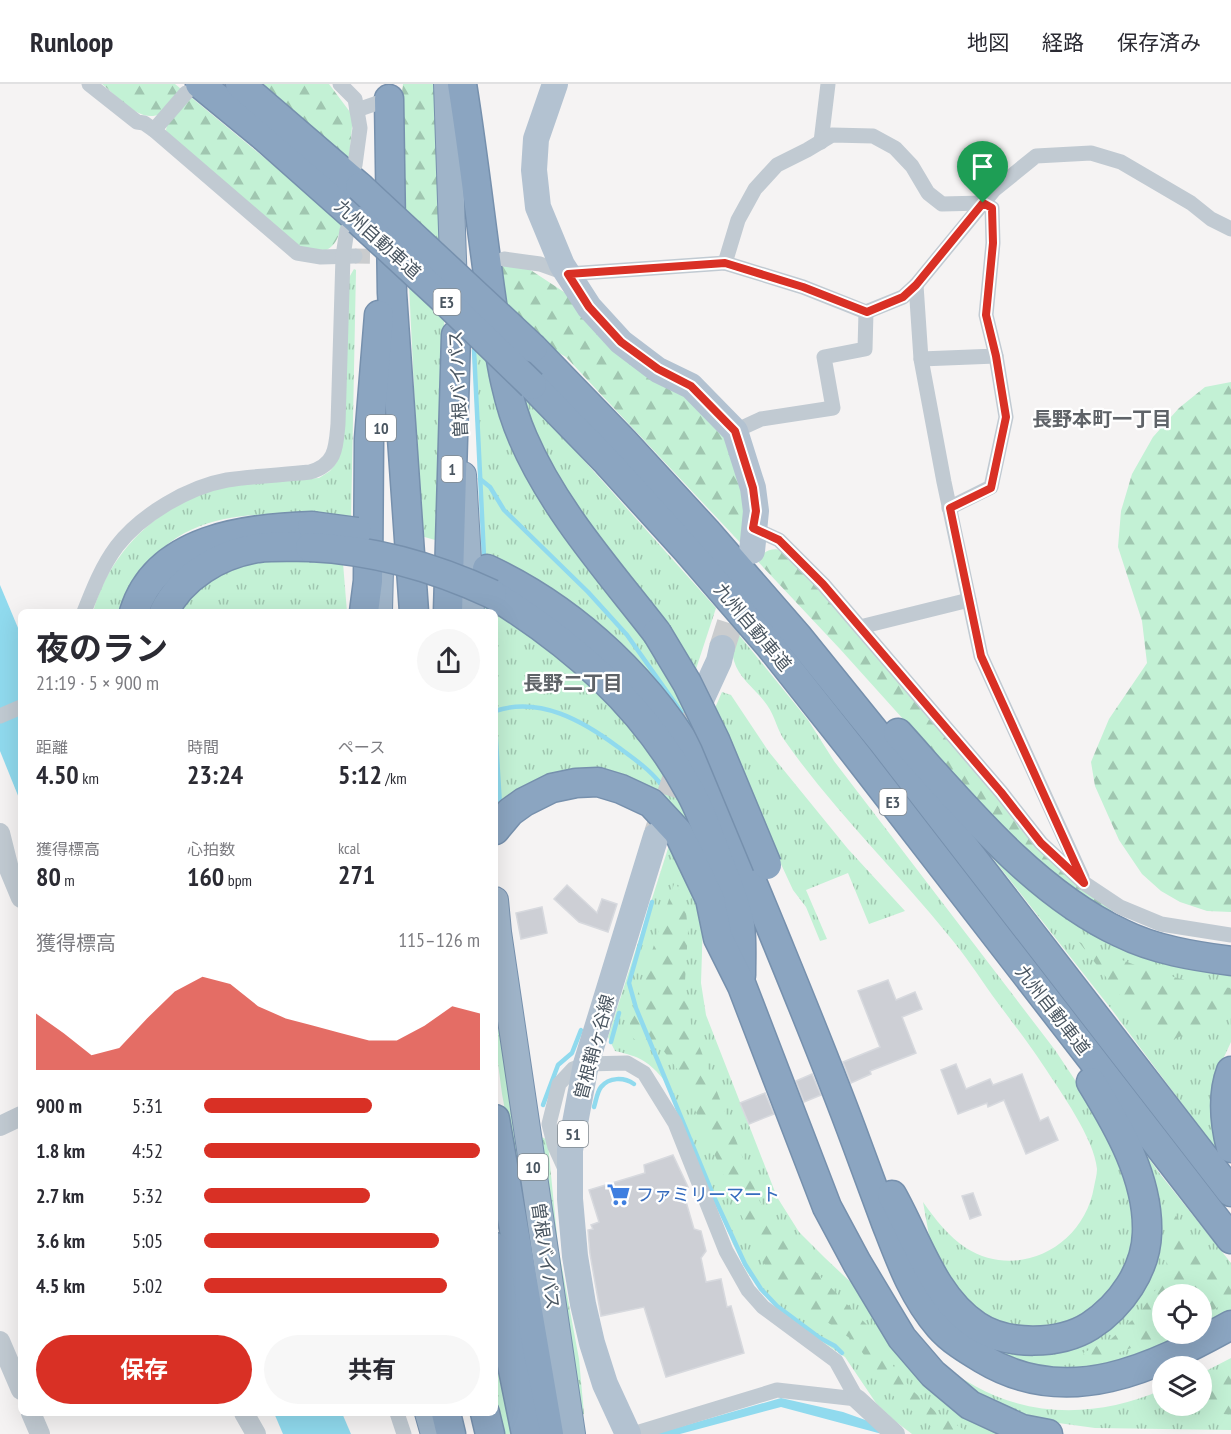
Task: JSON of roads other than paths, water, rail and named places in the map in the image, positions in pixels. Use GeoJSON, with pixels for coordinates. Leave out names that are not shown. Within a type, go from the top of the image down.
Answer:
{"type":"FeatureCollection","features":[{"type":"Feature","properties":{"kind":"highway","name":"九州自動車道"},"geometry":{"type":"LineString","coordinates":[[240,84],[358,176],[533,348],[706,531],[799,638],[883,742],[1231,1192]]}},
{"type":"Feature","properties":{"kind":"highway","name":"曽根バイパス"},"geometry":{"type":"LineString","coordinates":[[447,84],[456,335],[483,592]]}},
{"type":"Feature","properties":{"kind":"highway"},"geometry":{"type":"LineString","coordinates":[[462,84],[506,393],[523,439],[545,481],[590,546],[657,633],[687,683],[715,740],[767,865],[812,1028]]}},
{"type":"Feature","properties":{"kind":"highway","name":"九州自動車道"},"geometry":{"type":"LineString","coordinates":[[193,88],[262,135],[353,226],[439,295],[608,462],[770,646],[1231,1239]]}},
{"type":"Feature","properties":{"kind":"highway"},"geometry":{"type":"LineString","coordinates":[[390,91],[392,293],[414,609]]}},
{"type":"Feature","properties":{"kind":"highway","name":"10"},"geometry":{"type":"LineString","coordinates":[[380,609],[382,277],[390,91]]}},
{"type":"Feature","properties":{"kind":"highway"},"geometry":{"type":"LineString","coordinates":[[364,609],[368,581],[369,440],[382,277]]}},
{"type":"Feature","properties":{"kind":"highway","name":"1"},"geometry":{"type":"LineString","coordinates":[[448,609],[456,335]]}},
{"type":"Feature","properties":{"kind":"highway"},"geometry":{"type":"LineString","coordinates":[[135,609],[141,593],[167,563],[206,542],[230,534],[257,529],[311,536],[340,548],[426,566],[483,592],[527,616],[567,645],[608,682],[658,740],[689,789],[732,895],[740,926],[742,986]]}},
{"type":"Feature","properties":{"kind":"highway"},"geometry":{"type":"LineString","coordinates":[[706,531],[842,672],[1004,848],[1062,898],[1091,918],[1122,934],[1159,947],[1198,957],[1231,962]]}},
{"type":"Feature","properties":{"kind":"highway"},"geometry":{"type":"LineString","coordinates":[[166,609],[194,576],[214,562],[237,553],[311,536]]}},
{"type":"Feature","properties":{"kind":"highway"},"geometry":{"type":"LineString","coordinates":[[483,592],[526,591],[588,633],[625,667],[672,725],[700,771],[733,837],[844,1109],[903,1269],[939,1326],[960,1345],[997,1367],[1025,1379],[1063,1383],[1099,1380],[1130,1372],[1160,1361],[1231,1325]]}},
{"type":"Feature","properties":{"kind":"highway"},"geometry":{"type":"LineString","coordinates":[[498,826],[510,812],[524,802],[552,788],[576,783],[598,782],[621,789],[651,803],[678,832],[710,899],[718,938],[742,986],[827,1207],[856,1263],[902,1338],[933,1374],[970,1405],[1022,1429],[1048,1434]]}},
{"type":"Feature","properties":{"kind":"highway","name":"曽根バイパス"},"geometry":{"type":"LineString","coordinates":[[498,932],[572,1434]]}},
{"type":"Feature","properties":{"kind":"highway"},"geometry":{"type":"LineString","coordinates":[[844,1109],[907,1221],[938,1286],[957,1309],[977,1326],[1002,1338],[1030,1341],[1055,1339],[1088,1327],[1109,1311],[1128,1291],[1142,1259],[1147,1233],[1143,1188],[1125,1145],[1096,1091],[1020,968]]}},
{"type":"Feature","properties":{"kind":"highway"},"geometry":{"type":"LineString","coordinates":[[1231,1071],[1225,1104],[1227,1134],[1231,1148]]}},
{"type":"Feature","properties":{"kind":"highway"},"geometry":{"type":"LineString","coordinates":[[498,1136],[549,1434]]}},
{"type":"Feature","properties":{"kind":"highway"},"geometry":{"type":"LineString","coordinates":[[827,1207],[878,1256],[917,1326],[952,1362],[982,1380],[1011,1394],[1043,1401],[1099,1400],[1152,1385]]}},
{"type":"Feature","properties":{"kind":"highway"},"geometry":{"type":"LineString","coordinates":[[498,1271],[506,1335],[526,1434]]}},
{"type":"Feature","properties":{"kind":"highway"},"geometry":{"type":"LineString","coordinates":[[1212,1356],[1231,1347]]}},
{"type":"Feature","properties":{"kind":"highway"},"geometry":{"type":"LineString","coordinates":[[429,1416],[434,1434]]}},
{"type":"Feature","properties":{"kind":"highway"},"geometry":{"type":"LineString","coordinates":[[447,1416],[451,1434]]}},
{"type":"Feature","properties":{"kind":"highway"},"geometry":{"type":"LineString","coordinates":[[465,1416],[468,1434]]}},
{"type":"Feature","properties":{"kind":"highway"},"geometry":{"type":"LineString","coordinates":[[486,1416],[490,1434]]}},
{"type":"Feature","properties":{"kind":"main road"},"geometry":{"type":"LineString","coordinates":[[555,84],[536,139],[534,170],[538,207],[568,274],[589,307],[621,342],[658,369],[691,386],[735,431],[753,488],[756,511],[753,539]]}},
{"type":"Feature","properties":{"kind":"main road"},"geometry":{"type":"LineString","coordinates":[[702,698],[719,661],[722,648]]}},
{"type":"Feature","properties":{"kind":"main road","name":"曽根鞘ヶ谷線"},"geometry":{"type":"LineString","coordinates":[[628,1434],[605,1384],[590,1334],[575,1256],[570,1150],[586,1064],[656,836]]}},
{"type":"Feature","properties":{"kind":"street"},"geometry":{"type":"LineString","coordinates":[[88,84],[137,122],[144,123],[154,130],[297,253],[321,257],[349,256]]}},
{"type":"Feature","properties":{"kind":"street"},"geometry":{"type":"LineString","coordinates":[[340,84],[355,99],[360,128],[358,176]]}},
{"type":"Feature","properties":{"kind":"street"},"geometry":{"type":"LineString","coordinates":[[821,142],[828,84]]}},
{"type":"Feature","properties":{"kind":"street"},"geometry":{"type":"LineString","coordinates":[[154,130],[193,88]]}},
{"type":"Feature","properties":{"kind":"street"},"geometry":{"type":"LineString","coordinates":[[357,110],[390,91]]}},
{"type":"Feature","properties":{"kind":"street"},"geometry":{"type":"LineString","coordinates":[[725,263],[738,220],[755,189],[777,165],[832,135],[873,136],[895,148],[912,166],[928,193],[942,204],[983,203],[992,208],[993,243],[986,315],[996,356],[1006,417],[991,488],[950,508]]}},
{"type":"Feature","properties":{"kind":"street"},"geometry":{"type":"LineString","coordinates":[[504,259],[540,264],[568,274],[725,263],[803,287],[867,312],[903,297],[916,285],[994,190],[1036,156],[1091,153],[1121,162],[1191,203],[1211,219],[1231,229]]}},
{"type":"Feature","properties":{"kind":"street"},"geometry":{"type":"LineString","coordinates":[[85,609],[99,577],[117,546],[137,525],[168,503],[195,490],[225,480],[310,472],[320,470],[329,462],[336,450],[353,226]]}},
{"type":"Feature","properties":{"kind":"street"},"geometry":{"type":"LineString","coordinates":[[916,285],[921,359],[981,656],[1084,883]]}},
{"type":"Feature","properties":{"kind":"street"},"geometry":{"type":"LineString","coordinates":[[735,431],[762,419],[833,408],[824,357],[865,349],[867,312]]}},
{"type":"Feature","properties":{"kind":"street"},"geometry":{"type":"LineString","coordinates":[[921,359],[996,356]]}},
{"type":"Feature","properties":{"kind":"street"},"geometry":{"type":"LineString","coordinates":[[753,539],[779,540],[823,584],[1001,792],[1041,843],[1084,883],[1120,907],[1161,924],[1231,935]]}},
{"type":"Feature","properties":{"kind":"street"},"geometry":{"type":"LineString","coordinates":[[860,627],[969,600]]}},
{"type":"Feature","properties":{"kind":"street"},"geometry":{"type":"LineString","coordinates":[[0,716],[18,708]]}},
{"type":"Feature","properties":{"kind":"street"},"geometry":{"type":"LineString","coordinates":[[0,833],[9,870],[18,891]]}},
{"type":"Feature","properties":{"kind":"street"},"geometry":{"type":"LineString","coordinates":[[586,1064],[627,1063],[644,1073],[675,1123],[726,1251],[748,1290],[763,1307],[836,1361],[858,1399],[890,1429]]}},
{"type":"Feature","properties":{"kind":"street"},"geometry":{"type":"LineString","coordinates":[[0,1126],[18,1117]]}},
{"type":"Feature","properties":{"kind":"street"},"geometry":{"type":"LineString","coordinates":[[0,1341],[18,1383]]}},
{"type":"Feature","properties":{"kind":"street"},"geometry":{"type":"LineString","coordinates":[[633,1434],[777,1390],[858,1399]]}},
{"type":"Feature","properties":{"kind":"street"},"geometry":{"type":"LineString","coordinates":[[32,1416],[40,1434]]}},
{"type":"Feature","properties":{"kind":"street"},"geometry":{"type":"LineString","coordinates":[[246,1416],[256,1434]]}},
{"type":"Feature","properties":{"kind":"street"},"geometry":{"type":"LineString","coordinates":[[398,1416],[404,1434]]}},
{"type":"Feature","properties":{"kind":"water"},"geometry":{"type":"Polygon","coordinates":[[[0,585],[18,628],[18,796],[0,751],[0,585]]]}},
{"type":"Feature","properties":{"kind":"water"},"geometry":{"type":"Polygon","coordinates":[[[781,1398],[843,1412],[871,1422],[882,1434],[781,1407],[680,1434],[655,1434],[781,1398]]]}},
{"type":"Feature","properties":{"kind":"water"},"geometry":{"type":"Polygon","coordinates":[[[275,1416],[343,1416],[351,1434],[283,1434],[275,1416]]]}},
{"type":"Feature","properties":{"kind":"waterway"},"geometry":{"type":"LineString","coordinates":[[474,350],[484,557]]}},
{"type":"Feature","properties":{"kind":"waterway"},"geometry":{"type":"LineString","coordinates":[[480,479],[490,487],[504,510],[588,592],[627,635],[696,733]]}},
{"type":"Feature","properties":{"kind":"waterway"},"geometry":{"type":"LineString","coordinates":[[498,710],[528,707],[544,709],[576,720],[605,737],[646,768],[660,783]]}},
{"type":"Feature","properties":{"kind":"waterway"},"geometry":{"type":"LineString","coordinates":[[498,773],[500,806]]}},
{"type":"Feature","properties":{"kind":"waterway"},"geometry":{"type":"LineString","coordinates":[[652,902],[629,983],[636,1008],[714,1197],[745,1264],[761,1289],[777,1306],[842,1353]]}},
{"type":"Feature","properties":{"kind":"waterway"},"geometry":{"type":"LineString","coordinates":[[611,1042],[619,1013]]}},
{"type":"Feature","properties":{"kind":"waterway"},"geometry":{"type":"LineString","coordinates":[[543,1105],[558,1065],[572,1053],[581,1030]]}},
{"type":"Feature","properties":{"kind":"waterway"},"geometry":{"type":"LineString","coordinates":[[594,1107],[600,1089],[608,1081],[621,1079],[634,1084]]}},
{"type":"Feature","properties":{"kind":"tunnel"},"geometry":{"type":"LineString","coordinates":[[355,256],[397,257]]}},
{"type":"Feature","properties":{"kind":"tunnel"},"geometry":{"type":"LineString","coordinates":[[722,648],[741,588]]}},
{"type":"Feature","properties":{"kind":"tunnel"},"geometry":{"type":"LineString","coordinates":[[657,833],[702,698]]}},
{"type":"Feature","properties":{"kind":"place","name":"ファミリーマート"},"geometry":{"type":"Point","coordinates":[618,1194]}},
{"type":"Feature","properties":{"kind":"district","name":"長野本町一丁目"},"geometry":{"type":"Point","coordinates":[1102,419]}},
{"type":"Feature","properties":{"kind":"district","name":"長野二丁目"},"geometry":{"type":"Point","coordinates":[573,683]}}]}
